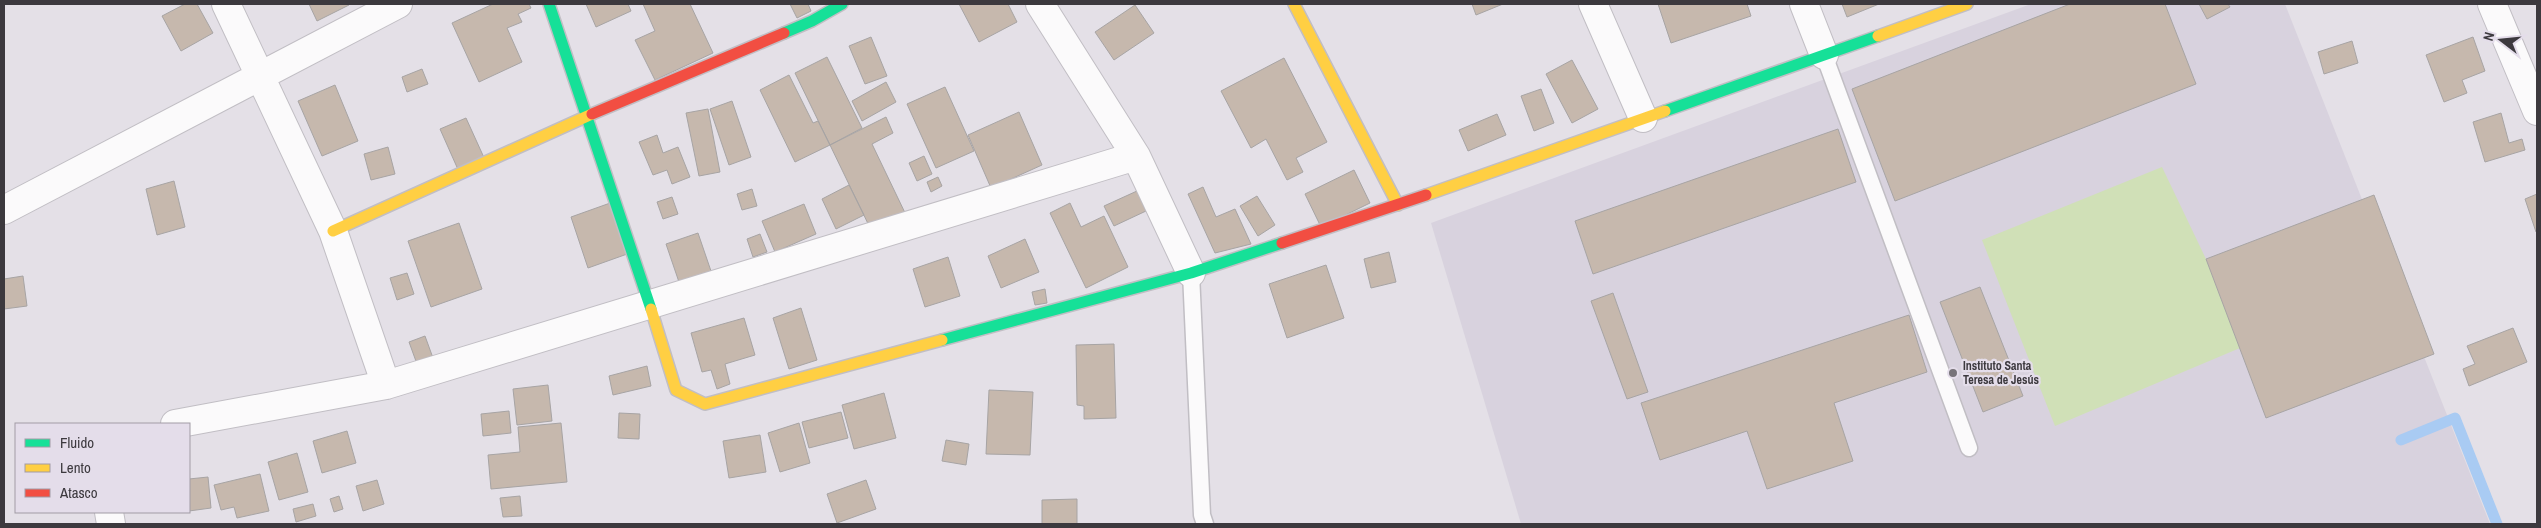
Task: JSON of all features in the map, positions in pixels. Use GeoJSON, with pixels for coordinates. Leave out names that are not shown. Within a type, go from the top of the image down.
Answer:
{"type":"FeatureCollection","features":[{"type":"Feature","properties":{"kind":"street"},"geometry":{"type":"LineString","coordinates":[[226,4],[332,231],[386,385]]}},
{"type":"Feature","properties":{"kind":"street"},"geometry":{"type":"LineString","coordinates":[[4,210],[398,4]]}},
{"type":"Feature","properties":{"kind":"street"},"geometry":{"type":"LineString","coordinates":[[550,4],[586,117],[650,304],[676,390],[705,404],[1191,272],[1398,205],[1967,4]]}},
{"type":"Feature","properties":{"kind":"street"},"geometry":{"type":"LineString","coordinates":[[332,231],[586,117],[812,21],[842,4]]}},
{"type":"Feature","properties":{"kind":"street"},"geometry":{"type":"LineString","coordinates":[[1040,4],[1136,156],[1191,272]]}},
{"type":"Feature","properties":{"kind":"street"},"geometry":{"type":"LineString","coordinates":[[1294,4],[1398,205]]}},
{"type":"Feature","properties":{"kind":"street"},"geometry":{"type":"LineString","coordinates":[[1593,4],[1643,118]]}},
{"type":"Feature","properties":{"kind":"street"},"geometry":{"type":"LineString","coordinates":[[1804,4],[1824,55]]}},
{"type":"Feature","properties":{"kind":"street"},"geometry":{"type":"LineString","coordinates":[[2492,4],[2537,111]]}},
{"type":"Feature","properties":{"kind":"street"},"geometry":{"type":"LineString","coordinates":[[180,423],[386,385],[1136,156]]}},
{"type":"Feature","properties":{"kind":"lane"},"geometry":{"type":"LineString","coordinates":[[1824,55],[1969,448]]}},
{"type":"Feature","properties":{"kind":"lane"},"geometry":{"type":"LineString","coordinates":[[1191,272],[1202,515],[1205,524]]}},
{"type":"Feature","properties":{"kind":"shaded area","name":"Instituto Santa Teresa de Jesús"},"geometry":{"type":"Polygon","coordinates":[[[2031,4],[2285,4],[2490,524],[1521,524],[1431,223],[2031,4]]]}},
{"type":"Feature","properties":{"kind":"green space"},"geometry":{"type":"Polygon","coordinates":[[[2162,167],[2206,259],[2240,348],[2055,426],[1982,240],[2162,167]]]}},
{"type":"Feature","properties":{"kind":"building"},"geometry":{"type":"Polygon","coordinates":[[[185,4],[197,4],[213,33],[181,51],[162,16],[185,4]]]}},
{"type":"Feature","properties":{"kind":"building"},"geometry":{"type":"Polygon","coordinates":[[[309,4],[348,4],[349,5],[317,21],[309,4]]]}},
{"type":"Feature","properties":{"kind":"building"},"geometry":{"type":"Polygon","coordinates":[[[493,4],[529,4],[531,8],[518,14],[522,22],[507,28],[522,62],[479,82],[452,23],[493,4]]]}},
{"type":"Feature","properties":{"kind":"building"},"geometry":{"type":"Polygon","coordinates":[[[586,4],[628,4],[631,11],[596,27],[586,4]]]}},
{"type":"Feature","properties":{"kind":"building"},"geometry":{"type":"Polygon","coordinates":[[[643,4],[690,4],[713,53],[655,80],[635,40],[655,31],[643,4]]]}},
{"type":"Feature","properties":{"kind":"building"},"geometry":{"type":"Polygon","coordinates":[[[790,4],[808,4],[811,11],[797,18],[790,4]]]}},
{"type":"Feature","properties":{"kind":"building"},"geometry":{"type":"Polygon","coordinates":[[[959,4],[1008,4],[1017,22],[979,42],[959,4]]]}},
{"type":"Feature","properties":{"kind":"building"},"geometry":{"type":"Polygon","coordinates":[[[1472,4],[1503,4],[1476,15],[1472,4]]]}},
{"type":"Feature","properties":{"kind":"building"},"geometry":{"type":"Polygon","coordinates":[[[1658,4],[1747,4],[1751,16],[1671,43],[1658,4]]]}},
{"type":"Feature","properties":{"kind":"building"},"geometry":{"type":"Polygon","coordinates":[[[1842,4],[1879,4],[1847,17],[1842,4]]]}},
{"type":"Feature","properties":{"kind":"building"},"geometry":{"type":"Polygon","coordinates":[[[2070,4],[2165,4],[2196,84],[1895,201],[1852,89],[2070,4]]]}},
{"type":"Feature","properties":{"kind":"building"},"geometry":{"type":"Polygon","coordinates":[[[2199,4],[2228,4],[2230,7],[2207,19],[2199,4]]]}},
{"type":"Feature","properties":{"kind":"building"},"geometry":{"type":"Polygon","coordinates":[[[1135,5],[1154,33],[1114,60],[1095,32],[1135,5]]]}},
{"type":"Feature","properties":{"kind":"building"},"geometry":{"type":"Polygon","coordinates":[[[871,37],[887,76],[865,84],[849,46],[871,37]]]}},
{"type":"Feature","properties":{"kind":"building"},"geometry":{"type":"Polygon","coordinates":[[[2473,37],[2485,71],[2462,80],[2467,93],[2444,102],[2426,55],[2473,37]]]}},
{"type":"Feature","properties":{"kind":"building"},"geometry":{"type":"Polygon","coordinates":[[[2352,41],[2358,63],[2324,74],[2318,52],[2352,41]]]}},
{"type":"Feature","properties":{"kind":"building"},"geometry":{"type":"Polygon","coordinates":[[[827,57],[862,128],[830,145],[795,73],[827,57]]]}},
{"type":"Feature","properties":{"kind":"building"},"geometry":{"type":"Polygon","coordinates":[[[1284,58],[1327,142],[1296,158],[1303,172],[1287,180],[1266,139],[1251,148],[1221,91],[1284,58]]]}},
{"type":"Feature","properties":{"kind":"building"},"geometry":{"type":"Polygon","coordinates":[[[1572,60],[1598,109],[1572,123],[1546,74],[1572,60]]]}},
{"type":"Feature","properties":{"kind":"building"},"geometry":{"type":"Polygon","coordinates":[[[422,69],[428,84],[407,92],[402,77],[422,69]]]}},
{"type":"Feature","properties":{"kind":"building"},"geometry":{"type":"Polygon","coordinates":[[[789,75],[813,123],[818,121],[830,145],[795,162],[760,90],[789,75]]]}},
{"type":"Feature","properties":{"kind":"building"},"geometry":{"type":"Polygon","coordinates":[[[886,82],[896,102],[862,121],[852,101],[886,82]]]}},
{"type":"Feature","properties":{"kind":"building"},"geometry":{"type":"Polygon","coordinates":[[[335,85],[358,141],[322,156],[298,101],[335,85]]]}},
{"type":"Feature","properties":{"kind":"building"},"geometry":{"type":"Polygon","coordinates":[[[945,87],[974,151],[936,168],[907,104],[945,87]]]}},
{"type":"Feature","properties":{"kind":"building"},"geometry":{"type":"Polygon","coordinates":[[[1541,89],[1554,123],[1534,131],[1521,96],[1541,89]]]}},
{"type":"Feature","properties":{"kind":"building"},"geometry":{"type":"Polygon","coordinates":[[[732,101],[751,157],[729,165],[710,109],[732,101]]]}},
{"type":"Feature","properties":{"kind":"building"},"geometry":{"type":"Polygon","coordinates":[[[708,109],[720,172],[699,176],[686,113],[708,109]]]}},
{"type":"Feature","properties":{"kind":"building"},"geometry":{"type":"Polygon","coordinates":[[[1019,112],[1042,165],[991,188],[968,135],[1019,112]]]}},
{"type":"Feature","properties":{"kind":"building"},"geometry":{"type":"Polygon","coordinates":[[[2501,113],[2509,143],[2522,139],[2525,150],[2485,162],[2473,122],[2501,113]]]}},
{"type":"Feature","properties":{"kind":"building"},"geometry":{"type":"Polygon","coordinates":[[[1497,114],[1506,135],[1468,151],[1459,130],[1497,114]]]}},
{"type":"Feature","properties":{"kind":"building"},"geometry":{"type":"Polygon","coordinates":[[[886,117],[893,133],[872,144],[907,217],[873,234],[830,145],[886,117]]]}},
{"type":"Feature","properties":{"kind":"building"},"geometry":{"type":"Polygon","coordinates":[[[466,118],[486,162],[460,174],[440,129],[466,118]]]}},
{"type":"Feature","properties":{"kind":"building"},"geometry":{"type":"Polygon","coordinates":[[[1838,129],[1856,182],[1593,274],[1575,221],[1838,129]]]}},
{"type":"Feature","properties":{"kind":"building"},"geometry":{"type":"Polygon","coordinates":[[[657,135],[663,153],[678,147],[690,177],[672,184],[667,170],[653,175],[639,142],[657,135]]]}},
{"type":"Feature","properties":{"kind":"building"},"geometry":{"type":"Polygon","coordinates":[[[388,147],[395,174],[371,180],[364,154],[388,147]]]}},
{"type":"Feature","properties":{"kind":"building"},"geometry":{"type":"Polygon","coordinates":[[[924,156],[932,174],[917,181],[909,163],[924,156]]]}},
{"type":"Feature","properties":{"kind":"building"},"geometry":{"type":"Polygon","coordinates":[[[1354,170],[1370,203],[1321,227],[1305,194],[1354,170]]]}},
{"type":"Feature","properties":{"kind":"building"},"geometry":{"type":"Polygon","coordinates":[[[938,177],[942,186],[931,192],[927,182],[938,177]]]}},
{"type":"Feature","properties":{"kind":"building"},"geometry":{"type":"Polygon","coordinates":[[[174,181],[185,227],[157,235],[146,189],[174,181]]]}},
{"type":"Feature","properties":{"kind":"building"},"geometry":{"type":"Polygon","coordinates":[[[849,185],[864,215],[836,229],[822,199],[849,185]]]}},
{"type":"Feature","properties":{"kind":"building"},"geometry":{"type":"Polygon","coordinates":[[[1203,187],[1216,217],[1235,209],[1251,244],[1215,253],[1188,194],[1203,187]]]}},
{"type":"Feature","properties":{"kind":"building"},"geometry":{"type":"Polygon","coordinates":[[[752,189],[757,206],[742,210],[737,194],[752,189]]]}},
{"type":"Feature","properties":{"kind":"building"},"geometry":{"type":"Polygon","coordinates":[[[1137,191],[1146,211],[1114,226],[1104,206],[1137,191]]]}},
{"type":"Feature","properties":{"kind":"building"},"geometry":{"type":"Polygon","coordinates":[[[2537,194],[2537,232],[2536,232],[2525,199],[2537,194]]]}},
{"type":"Feature","properties":{"kind":"building"},"geometry":{"type":"Polygon","coordinates":[[[2374,195],[2434,354],[2266,418],[2206,259],[2374,195]]]}},
{"type":"Feature","properties":{"kind":"building"},"geometry":{"type":"Polygon","coordinates":[[[1257,196],[1275,225],[1258,236],[1240,206],[1257,196]]]}},
{"type":"Feature","properties":{"kind":"building"},"geometry":{"type":"Polygon","coordinates":[[[672,197],[678,214],[663,219],[657,202],[672,197]]]}},
{"type":"Feature","properties":{"kind":"building"},"geometry":{"type":"Polygon","coordinates":[[[613,202],[630,253],[588,268],[571,217],[613,202]]]}},
{"type":"Feature","properties":{"kind":"building"},"geometry":{"type":"Polygon","coordinates":[[[1070,203],[1081,227],[1104,216],[1128,267],[1086,288],[1050,213],[1070,203]]]}},
{"type":"Feature","properties":{"kind":"building"},"geometry":{"type":"Polygon","coordinates":[[[804,204],[816,234],[775,252],[762,221],[804,204]]]}},
{"type":"Feature","properties":{"kind":"building"},"geometry":{"type":"Polygon","coordinates":[[[459,223],[482,289],[431,307],[408,241],[459,223]]]}},
{"type":"Feature","properties":{"kind":"building"},"geometry":{"type":"Polygon","coordinates":[[[698,233],[712,274],[680,285],[666,244],[698,233]]]}},
{"type":"Feature","properties":{"kind":"building"},"geometry":{"type":"Polygon","coordinates":[[[760,234],[767,252],[753,257],[747,239],[760,234]]]}},
{"type":"Feature","properties":{"kind":"building"},"geometry":{"type":"Polygon","coordinates":[[[1025,239],[1039,272],[1001,288],[988,256],[1025,239]]]}},
{"type":"Feature","properties":{"kind":"building"},"geometry":{"type":"Polygon","coordinates":[[[1389,252],[1396,282],[1371,288],[1364,259],[1389,252]]]}},
{"type":"Feature","properties":{"kind":"building"},"geometry":{"type":"Polygon","coordinates":[[[948,257],[960,296],[925,307],[913,269],[948,257]]]}},
{"type":"Feature","properties":{"kind":"building"},"geometry":{"type":"Polygon","coordinates":[[[1326,265],[1344,318],[1287,338],[1269,284],[1326,265]]]}},
{"type":"Feature","properties":{"kind":"building"},"geometry":{"type":"Polygon","coordinates":[[[407,273],[414,294],[397,300],[390,278],[407,273]]]}},
{"type":"Feature","properties":{"kind":"building"},"geometry":{"type":"Polygon","coordinates":[[[23,276],[27,306],[4,309],[4,279],[23,276]]]}},
{"type":"Feature","properties":{"kind":"building"},"geometry":{"type":"Polygon","coordinates":[[[1980,287],[2023,396],[1983,412],[1940,302],[1980,287]]]}},
{"type":"Feature","properties":{"kind":"building"},"geometry":{"type":"Polygon","coordinates":[[[1045,289],[1047,303],[1035,305],[1032,292],[1045,289]]]}},
{"type":"Feature","properties":{"kind":"building"},"geometry":{"type":"Polygon","coordinates":[[[1613,293],[1648,392],[1627,399],[1591,301],[1613,293]]]}},
{"type":"Feature","properties":{"kind":"building"},"geometry":{"type":"Polygon","coordinates":[[[801,308],[817,360],[789,369],[773,318],[801,308]]]}},
{"type":"Feature","properties":{"kind":"building"},"geometry":{"type":"Polygon","coordinates":[[[1909,315],[1927,372],[1834,403],[1853,461],[1767,489],[1747,431],[1660,460],[1641,403],[1909,315]]]}},
{"type":"Feature","properties":{"kind":"building"},"geometry":{"type":"Polygon","coordinates":[[[744,318],[755,355],[725,364],[730,384],[717,389],[711,370],[702,372],[691,333],[744,318]]]}},
{"type":"Feature","properties":{"kind":"building"},"geometry":{"type":"Polygon","coordinates":[[[2513,328],[2527,362],[2469,386],[2463,369],[2475,364],[2467,346],[2513,328]]]}},
{"type":"Feature","properties":{"kind":"building"},"geometry":{"type":"Polygon","coordinates":[[[425,336],[433,358],[417,364],[409,342],[425,336]]]}},
{"type":"Feature","properties":{"kind":"building"},"geometry":{"type":"Polygon","coordinates":[[[1114,344],[1116,418],[1084,419],[1084,406],[1077,405],[1076,345],[1114,344]]]}},
{"type":"Feature","properties":{"kind":"building"},"geometry":{"type":"Polygon","coordinates":[[[647,366],[651,386],[613,395],[609,376],[647,366]]]}},
{"type":"Feature","properties":{"kind":"building"},"geometry":{"type":"Polygon","coordinates":[[[548,385],[552,421],[517,425],[513,389],[548,385]]]}},
{"type":"Feature","properties":{"kind":"building"},"geometry":{"type":"Polygon","coordinates":[[[989,390],[1033,392],[1030,455],[986,454],[989,390]]]}},
{"type":"Feature","properties":{"kind":"building"},"geometry":{"type":"Polygon","coordinates":[[[884,393],[896,438],[854,449],[842,405],[884,393]]]}},
{"type":"Feature","properties":{"kind":"building"},"geometry":{"type":"Polygon","coordinates":[[[509,411],[511,433],[483,436],[481,414],[509,411]]]}},
{"type":"Feature","properties":{"kind":"building"},"geometry":{"type":"Polygon","coordinates":[[[841,412],[848,438],[809,448],[802,422],[841,412]]]}},
{"type":"Feature","properties":{"kind":"building"},"geometry":{"type":"Polygon","coordinates":[[[619,413],[640,414],[639,439],[618,438],[619,413]]]}},
{"type":"Feature","properties":{"kind":"building"},"geometry":{"type":"Polygon","coordinates":[[[561,423],[567,482],[491,489],[488,455],[520,452],[518,427],[561,423]]]}},
{"type":"Feature","properties":{"kind":"building"},"geometry":{"type":"Polygon","coordinates":[[[799,423],[810,463],[780,472],[768,433],[799,423]]]}},
{"type":"Feature","properties":{"kind":"building"},"geometry":{"type":"Polygon","coordinates":[[[347,431],[356,463],[322,473],[313,441],[347,431]]]}},
{"type":"Feature","properties":{"kind":"building"},"geometry":{"type":"Polygon","coordinates":[[[760,435],[766,472],[729,478],[723,441],[760,435]]]}},
{"type":"Feature","properties":{"kind":"building"},"geometry":{"type":"Polygon","coordinates":[[[946,440],[969,444],[966,465],[942,461],[946,440]]]}},
{"type":"Feature","properties":{"kind":"building"},"geometry":{"type":"Polygon","coordinates":[[[297,453],[308,492],[279,500],[268,462],[297,453]]]}},
{"type":"Feature","properties":{"kind":"building"},"geometry":{"type":"Polygon","coordinates":[[[260,474],[269,511],[237,518],[234,507],[221,510],[214,485],[260,474]]]}},
{"type":"Feature","properties":{"kind":"building"},"geometry":{"type":"Polygon","coordinates":[[[208,477],[211,508],[190,511],[190,479],[208,477]]]}},
{"type":"Feature","properties":{"kind":"building"},"geometry":{"type":"Polygon","coordinates":[[[377,480],[384,504],[363,511],[356,486],[377,480]]]}},
{"type":"Feature","properties":{"kind":"building"},"geometry":{"type":"Polygon","coordinates":[[[866,480],[876,509],[837,523],[827,494],[866,480]]]}},
{"type":"Feature","properties":{"kind":"building"},"geometry":{"type":"Polygon","coordinates":[[[339,496],[343,509],[334,512],[330,499],[339,496]]]}},
{"type":"Feature","properties":{"kind":"building"},"geometry":{"type":"Polygon","coordinates":[[[520,496],[522,516],[503,517],[500,498],[520,496]]]}},
{"type":"Feature","properties":{"kind":"building"},"geometry":{"type":"Polygon","coordinates":[[[1077,499],[1077,524],[1042,524],[1042,500],[1077,499]]]}},
{"type":"Feature","properties":{"kind":"building"},"geometry":{"type":"Polygon","coordinates":[[[313,504],[316,516],[296,522],[293,509],[313,504]]]}},
{"type":"Feature","properties":{"kind":"waterway"},"geometry":{"type":"LineString","coordinates":[[2401,440],[2455,418],[2497,524]]}},
{"type":"Feature","properties":{"kind":"traffic: fast"},"geometry":{"type":"LineString","coordinates":[[549,4],[651,309]]}},
{"type":"Feature","properties":{"kind":"traffic: fast"},"geometry":{"type":"LineString","coordinates":[[784,33],[812,21],[842,4]]}},
{"type":"Feature","properties":{"kind":"traffic: fast"},"geometry":{"type":"LineString","coordinates":[[1665,111],[1878,36]]}},
{"type":"Feature","properties":{"kind":"traffic: fast"},"geometry":{"type":"LineString","coordinates":[[942,340],[1191,273],[1282,243]]}},
{"type":"Feature","properties":{"kind":"traffic: slow"},"geometry":{"type":"LineString","coordinates":[[1294,4],[1398,205]]}},
{"type":"Feature","properties":{"kind":"traffic: slow"},"geometry":{"type":"LineString","coordinates":[[1878,36],[1967,4]]}},
{"type":"Feature","properties":{"kind":"traffic: slow"},"geometry":{"type":"LineString","coordinates":[[1426,195],[1665,111]]}},
{"type":"Feature","properties":{"kind":"traffic: slow"},"geometry":{"type":"LineString","coordinates":[[333,231],[592,114]]}},
{"type":"Feature","properties":{"kind":"traffic: slow"},"geometry":{"type":"LineString","coordinates":[[651,309],[676,390],[705,404],[942,340]]}},
{"type":"Feature","properties":{"kind":"traffic: jam"},"geometry":{"type":"LineString","coordinates":[[592,114],[784,33]]}},
{"type":"Feature","properties":{"kind":"traffic: jam"},"geometry":{"type":"LineString","coordinates":[[1282,243],[1426,195]]}},
{"type":"Feature","properties":{"kind":"place","name":"Instituto Santa Teresa de Jesús"},"geometry":{"type":"Point","coordinates":[1953,373]}}]}
